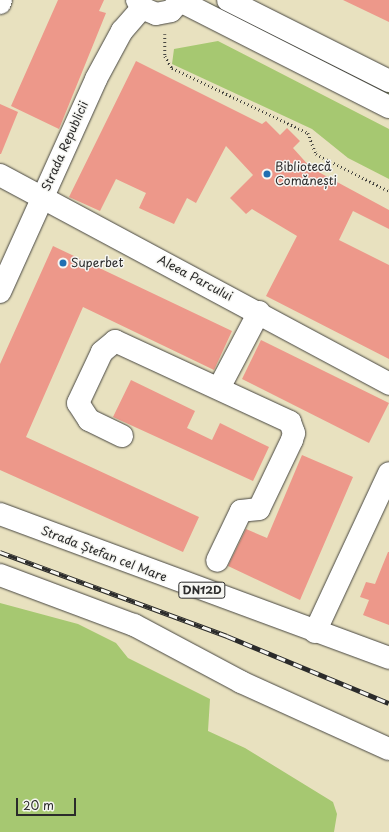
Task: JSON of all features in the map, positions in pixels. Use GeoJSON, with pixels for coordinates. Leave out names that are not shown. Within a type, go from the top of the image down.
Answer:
{"type":"FeatureCollection","features":[{"type":"Feature","properties":{"kind":"street"},"geometry":{"type":"LineString","coordinates":[[0,4],[1,0]]}},
{"type":"Feature","properties":{"kind":"street"},"geometry":{"type":"LineString","coordinates":[[228,0],[389,81]]}},
{"type":"Feature","properties":{"kind":"street"},"geometry":{"type":"LineString","coordinates":[[139,4],[148,12],[175,5],[389,107]]}},
{"type":"Feature","properties":{"kind":"street","name":"Strada Republicii"},"geometry":{"type":"LineString","coordinates":[[0,292],[43,195],[113,46],[139,4]]}},
{"type":"Feature","properties":{"kind":"street","name":"Aleea Parcului"},"geometry":{"type":"LineString","coordinates":[[0,175],[43,195],[389,384]]}},
{"type":"Feature","properties":{"kind":"street"},"geometry":{"type":"LineString","coordinates":[[219,388],[259,312]]}},
{"type":"Feature","properties":{"kind":"street"},"geometry":{"type":"LineString","coordinates":[[122,436],[89,420],[78,403],[102,352],[115,341],[290,422],[294,434],[258,509],[241,511],[217,561]]}},
{"type":"Feature","properties":{"kind":"street"},"geometry":{"type":"LineString","coordinates":[[315,632],[389,473]]}},
{"type":"Feature","properties":{"kind":"street","name":"Strada Ștefan cel Mare"},"geometry":{"type":"LineString","coordinates":[[0,514],[315,632],[389,658]]}},
{"type":"Feature","properties":{"kind":"street"},"geometry":{"type":"LineString","coordinates":[[0,575],[134,625],[241,682],[389,749]]}},
{"type":"Feature","properties":{"kind":"path"},"geometry":{"type":"LineString","coordinates":[[175,5],[165,56],[172,68],[308,133],[316,154],[389,191]]}},
{"type":"Feature","properties":{"kind":"green space"},"geometry":{"type":"Polygon","coordinates":[[[209,3],[389,93],[389,100],[207,8],[209,3]]]}},
{"type":"Feature","properties":{"kind":"green space"},"geometry":{"type":"Polygon","coordinates":[[[218,41],[389,129],[389,179],[348,158],[312,129],[172,64],[174,49],[218,41]]]}},
{"type":"Feature","properties":{"kind":"green space"},"geometry":{"type":"Polygon","coordinates":[[[0,603],[78,624],[116,643],[128,658],[210,699],[208,731],[245,748],[333,802],[337,814],[334,832],[0,832],[0,603]]]}},
{"type":"Feature","properties":{"kind":"building"},"geometry":{"type":"Polygon","coordinates":[[[58,0],[104,0],[99,11],[106,13],[59,129],[11,106],[58,0]]]}},
{"type":"Feature","properties":{"kind":"building"},"geometry":{"type":"Polygon","coordinates":[[[343,0],[389,0],[389,22],[343,0]]]}},
{"type":"Feature","properties":{"kind":"building"},"geometry":{"type":"Polygon","coordinates":[[[136,61],[262,124],[266,121],[280,135],[287,128],[300,141],[293,148],[311,168],[389,210],[389,229],[353,211],[339,240],[389,265],[389,359],[266,296],[297,236],[252,209],[246,214],[230,198],[253,175],[226,146],[196,203],[187,198],[174,224],[139,208],[146,193],[116,179],[100,211],[69,197],[136,61]]]}},
{"type":"Feature","properties":{"kind":"building"},"geometry":{"type":"Polygon","coordinates":[[[0,104],[18,112],[1,154],[0,154],[0,104]]]}},
{"type":"Feature","properties":{"kind":"building"},"geometry":{"type":"Polygon","coordinates":[[[53,246],[232,331],[214,370],[83,307],[26,437],[199,517],[183,552],[0,470],[0,364],[53,246]]]}},
{"type":"Feature","properties":{"kind":"building"},"geometry":{"type":"Polygon","coordinates":[[[261,340],[389,403],[369,443],[242,379],[261,340]]]}},
{"type":"Feature","properties":{"kind":"building"},"geometry":{"type":"Polygon","coordinates":[[[131,380],[195,411],[187,428],[212,440],[220,423],[269,447],[253,481],[113,417],[131,380]]]}},
{"type":"Feature","properties":{"kind":"building"},"geometry":{"type":"Polygon","coordinates":[[[302,455],[353,477],[300,600],[228,566],[246,529],[267,538],[302,455]]]}},
{"type":"Feature","properties":{"kind":"building"},"geometry":{"type":"Polygon","coordinates":[[[388,552],[389,625],[363,615],[369,600],[360,597],[366,582],[375,584],[388,552]]]}},
{"type":"Feature","properties":{"kind":"railway"},"geometry":{"type":"LineString","coordinates":[[0,552],[227,636],[389,703]]}},
{"type":"Feature","properties":{"kind":"place","name":"Bibliotecă Comănești"},"geometry":{"type":"Point","coordinates":[267,174]}},
{"type":"Feature","properties":{"kind":"place","name":"Superbet"},"geometry":{"type":"Point","coordinates":[63,263]}}]}
